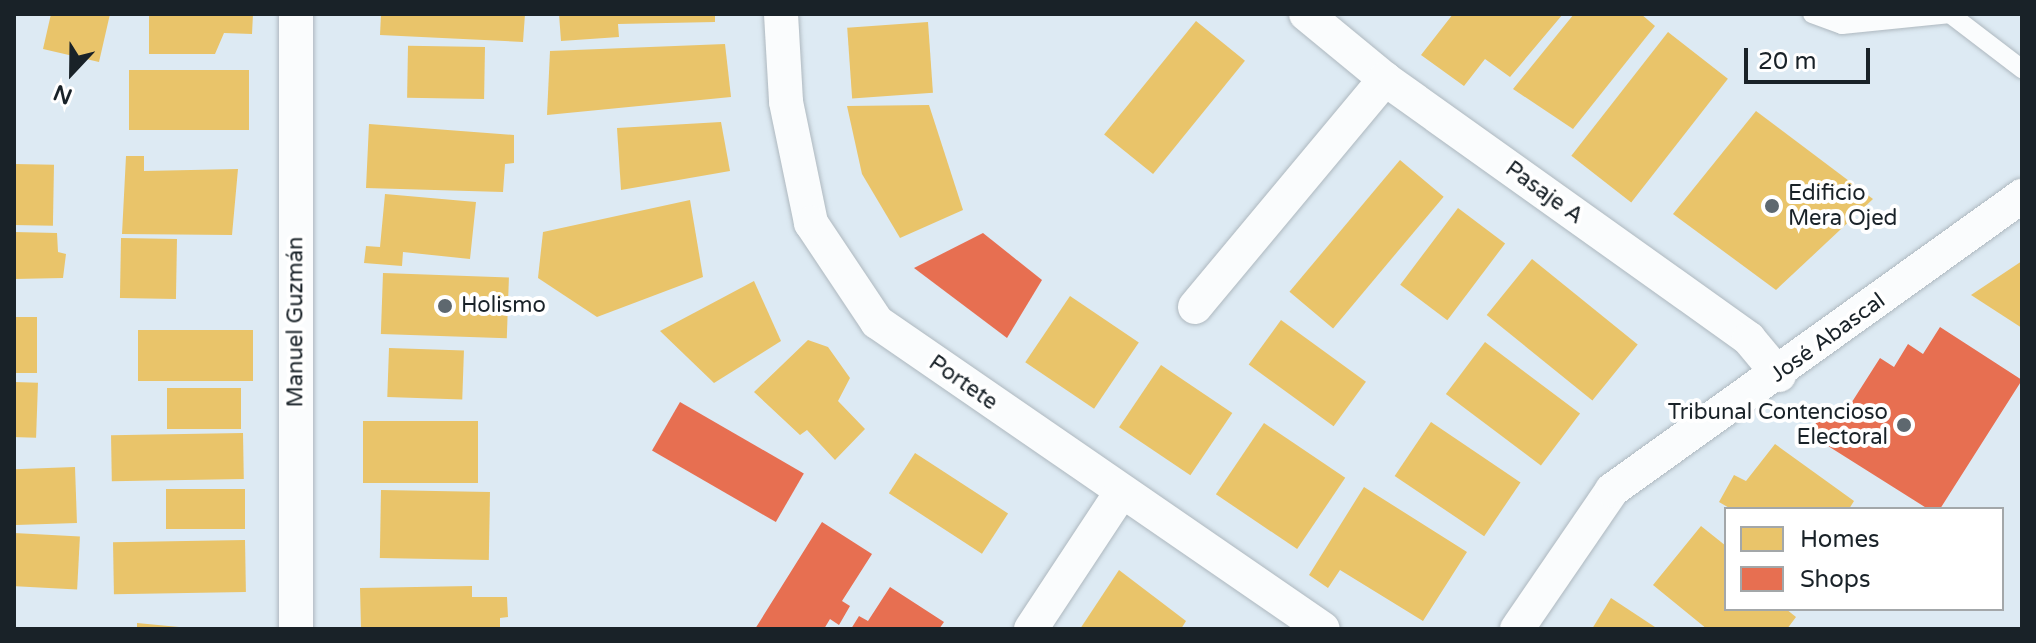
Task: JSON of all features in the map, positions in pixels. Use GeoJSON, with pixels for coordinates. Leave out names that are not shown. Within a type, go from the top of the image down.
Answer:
{"type":"FeatureCollection","features":[{"type":"Feature","properties":{"kind":"street","name":"Manuel Guzmán"},"geometry":{"type":"LineString","coordinates":[[296,14],[296,629]]}},
{"type":"Feature","properties":{"kind":"street","name":"Portete"},"geometry":{"type":"LineString","coordinates":[[781,14],[786,102],[811,223],[877,322],[1120,494],[1323,629]]}},
{"type":"Feature","properties":{"kind":"street","name":"Pasaje A"},"geometry":{"type":"LineString","coordinates":[[1306,14],[1385,79],[1749,339],[1779,375]]}},
{"type":"Feature","properties":{"kind":"street"},"geometry":{"type":"LineString","coordinates":[[1195,307],[1385,79]]}},
{"type":"Feature","properties":{"kind":"street","name":"José Abascal"},"geometry":{"type":"LineString","coordinates":[[1517,629],[1612,490],[1779,375],[2022,196]]}},
{"type":"Feature","properties":{"kind":"street"},"geometry":{"type":"LineString","coordinates":[[1031,629],[1120,494]]}},
{"type":"Feature","properties":{"kind":"lane"},"geometry":{"type":"LineString","coordinates":[[1812,14],[1842,25],[1950,14],[2022,69]]}},
{"type":"Feature","properties":{"kind":"building: Homes"},"geometry":{"type":"Polygon","coordinates":[[[51,14],[110,14],[99,62],[43,49],[51,14]]]}},
{"type":"Feature","properties":{"kind":"building: Homes"},"geometry":{"type":"Polygon","coordinates":[[[149,14],[253,14],[252,34],[224,33],[215,54],[149,54],[149,14]]]}},
{"type":"Feature","properties":{"kind":"building: Homes"},"geometry":{"type":"Polygon","coordinates":[[[381,14],[525,14],[523,42],[380,35],[381,14]]]}},
{"type":"Feature","properties":{"kind":"building: Homes"},"geometry":{"type":"Polygon","coordinates":[[[559,14],[715,14],[715,22],[618,24],[619,37],[561,41],[559,14]]]}},
{"type":"Feature","properties":{"kind":"building: Homes"},"geometry":{"type":"Polygon","coordinates":[[[1453,14],[1563,14],[1510,77],[1485,59],[1464,86],[1421,55],[1453,14]]]}},
{"type":"Feature","properties":{"kind":"building: Homes"},"geometry":{"type":"Polygon","coordinates":[[[1574,14],[1641,14],[1655,26],[1573,129],[1513,89],[1574,14]]]}},
{"type":"Feature","properties":{"kind":"building: Homes"},"geometry":{"type":"Polygon","coordinates":[[[1196,21],[1245,61],[1153,174],[1104,134],[1196,21]]]}},
{"type":"Feature","properties":{"kind":"building: Homes"},"geometry":{"type":"Polygon","coordinates":[[[928,22],[933,93],[852,98],[847,28],[928,22]]]}},
{"type":"Feature","properties":{"kind":"building: Homes"},"geometry":{"type":"Polygon","coordinates":[[[1668,32],[1728,79],[1631,203],[1571,156],[1668,32]]]}},
{"type":"Feature","properties":{"kind":"building: Homes"},"geometry":{"type":"Polygon","coordinates":[[[725,44],[731,97],[547,115],[550,51],[725,44]]]}},
{"type":"Feature","properties":{"kind":"building: Homes"},"geometry":{"type":"Polygon","coordinates":[[[408,46],[485,47],[484,99],[407,98],[408,46]]]}},
{"type":"Feature","properties":{"kind":"building: Homes"},"geometry":{"type":"Polygon","coordinates":[[[129,70],[249,70],[249,130],[129,130],[129,70]]]}},
{"type":"Feature","properties":{"kind":"building: Homes"},"geometry":{"type":"Polygon","coordinates":[[[929,105],[963,210],[900,238],[862,174],[847,106],[929,105]]]}},
{"type":"Feature","properties":{"kind":"building: Homes","name":"Edificio Mera Ojed"},"geometry":{"type":"Polygon","coordinates":[[[1756,111],[1873,199],[1776,290],[1673,214],[1756,111]]]}},
{"type":"Feature","properties":{"kind":"building: Homes"},"geometry":{"type":"Polygon","coordinates":[[[721,122],[730,171],[621,190],[617,128],[721,122]]]}},
{"type":"Feature","properties":{"kind":"building: Homes"},"geometry":{"type":"Polygon","coordinates":[[[369,124],[514,135],[514,163],[505,164],[503,192],[366,188],[369,124]]]}},
{"type":"Feature","properties":{"kind":"building: Homes"},"geometry":{"type":"Polygon","coordinates":[[[126,156],[144,156],[144,171],[238,169],[232,235],[122,234],[126,156]]]}},
{"type":"Feature","properties":{"kind":"building: Homes"},"geometry":{"type":"Polygon","coordinates":[[[1400,160],[1444,197],[1333,328],[1289,292],[1400,160]]]}},
{"type":"Feature","properties":{"kind":"building: Homes"},"geometry":{"type":"Polygon","coordinates":[[[14,164],[54,165],[53,226],[14,225],[14,164]]]}},
{"type":"Feature","properties":{"kind":"building: Homes"},"geometry":{"type":"Polygon","coordinates":[[[385,194],[476,202],[470,259],[403,252],[402,266],[364,263],[366,246],[380,247],[385,194]]]}},
{"type":"Feature","properties":{"kind":"building: Homes"},"geometry":{"type":"Polygon","coordinates":[[[690,200],[703,277],[597,317],[538,278],[543,232],[690,200]]]}},
{"type":"Feature","properties":{"kind":"building: Homes"},"geometry":{"type":"Polygon","coordinates":[[[1458,208],[1505,244],[1447,320],[1400,285],[1458,208]]]}},
{"type":"Feature","properties":{"kind":"building: Homes"},"geometry":{"type":"Polygon","coordinates":[[[14,232],[57,233],[58,252],[66,254],[63,278],[14,279],[14,232]]]}},
{"type":"Feature","properties":{"kind":"building: Homes"},"geometry":{"type":"Polygon","coordinates":[[[121,238],[177,239],[176,299],[120,298],[121,238]]]}},
{"type":"Feature","properties":{"kind":"building: Homes"},"geometry":{"type":"Polygon","coordinates":[[[1532,259],[1638,345],[1592,401],[1487,315],[1532,259]]]}},
{"type":"Feature","properties":{"kind":"building: Homes"},"geometry":{"type":"Polygon","coordinates":[[[2022,261],[2022,328],[1971,295],[2022,261]]]}},
{"type":"Feature","properties":{"kind":"building: Homes","name":"Holismo"},"geometry":{"type":"Polygon","coordinates":[[[383,273],[509,277],[507,338],[381,334],[383,273]]]}},
{"type":"Feature","properties":{"kind":"building: Homes"},"geometry":{"type":"Polygon","coordinates":[[[754,281],[781,341],[714,383],[660,331],[754,281]]]}},
{"type":"Feature","properties":{"kind":"building: Homes"},"geometry":{"type":"Polygon","coordinates":[[[1070,296],[1139,342],[1094,409],[1025,362],[1070,296]]]}},
{"type":"Feature","properties":{"kind":"building: Homes"},"geometry":{"type":"Polygon","coordinates":[[[14,317],[37,317],[37,373],[14,373],[14,317]]]}},
{"type":"Feature","properties":{"kind":"building: Homes"},"geometry":{"type":"Polygon","coordinates":[[[1281,320],[1366,382],[1334,426],[1249,364],[1281,320]]]}},
{"type":"Feature","properties":{"kind":"building: Homes"},"geometry":{"type":"Polygon","coordinates":[[[138,330],[253,330],[253,381],[138,381],[138,330]]]}},
{"type":"Feature","properties":{"kind":"building: Homes"},"geometry":{"type":"Polygon","coordinates":[[[808,340],[828,347],[850,378],[838,401],[865,429],[835,460],[807,430],[800,435],[754,392],[808,340]]]}},
{"type":"Feature","properties":{"kind":"building: Homes"},"geometry":{"type":"Polygon","coordinates":[[[1485,342],[1580,414],[1541,466],[1446,394],[1485,342]]]}},
{"type":"Feature","properties":{"kind":"building: Homes"},"geometry":{"type":"Polygon","coordinates":[[[389,348],[464,351],[462,400],[387,397],[389,348]]]}},
{"type":"Feature","properties":{"kind":"building: Homes"},"geometry":{"type":"Polygon","coordinates":[[[1161,365],[1232,413],[1190,475],[1119,427],[1161,365]]]}},
{"type":"Feature","properties":{"kind":"building: Homes"},"geometry":{"type":"Polygon","coordinates":[[[14,382],[38,383],[36,438],[14,437],[14,382]]]}},
{"type":"Feature","properties":{"kind":"building: Homes"},"geometry":{"type":"Polygon","coordinates":[[[167,388],[241,388],[241,429],[167,429],[167,388]]]}},
{"type":"Feature","properties":{"kind":"building: Homes"},"geometry":{"type":"Polygon","coordinates":[[[363,421],[478,421],[478,483],[363,483],[363,421]]]}},
{"type":"Feature","properties":{"kind":"building: Homes"},"geometry":{"type":"Polygon","coordinates":[[[1431,422],[1521,482],[1484,536],[1395,476],[1431,422]]]}},
{"type":"Feature","properties":{"kind":"building: Homes"},"geometry":{"type":"Polygon","coordinates":[[[1264,423],[1345,478],[1297,549],[1216,494],[1264,423]]]}},
{"type":"Feature","properties":{"kind":"building: Homes"},"geometry":{"type":"Polygon","coordinates":[[[243,433],[244,479],[112,481],[111,435],[243,433]]]}},
{"type":"Feature","properties":{"kind":"building: Homes"},"geometry":{"type":"Polygon","coordinates":[[[1775,444],[1854,501],[1850,507],[1728,507],[1719,502],[1734,475],[1746,481],[1775,444]]]}},
{"type":"Feature","properties":{"kind":"building: Homes"},"geometry":{"type":"Polygon","coordinates":[[[915,453],[1008,513],[982,554],[889,493],[915,453]]]}},
{"type":"Feature","properties":{"kind":"building: Homes"},"geometry":{"type":"Polygon","coordinates":[[[75,467],[77,523],[16,525],[14,469],[75,467]]]}},
{"type":"Feature","properties":{"kind":"building: Homes"},"geometry":{"type":"Polygon","coordinates":[[[1364,487],[1467,552],[1423,621],[1340,570],[1328,588],[1309,575],[1364,487]]]}},
{"type":"Feature","properties":{"kind":"building: Homes"},"geometry":{"type":"Polygon","coordinates":[[[166,489],[245,489],[245,529],[166,529],[166,489]]]}},
{"type":"Feature","properties":{"kind":"building: Homes"},"geometry":{"type":"Polygon","coordinates":[[[381,490],[490,492],[489,560],[380,558],[381,490]]]}},
{"type":"Feature","properties":{"kind":"building: Homes"},"geometry":{"type":"Polygon","coordinates":[[[1701,526],[1724,544],[1724,611],[1788,611],[1796,617],[1787,629],[1707,629],[1653,585],[1701,526]]]}},
{"type":"Feature","properties":{"kind":"building: Homes"},"geometry":{"type":"Polygon","coordinates":[[[14,533],[80,536],[77,589],[14,586],[14,533]]]}},
{"type":"Feature","properties":{"kind":"building: Homes"},"geometry":{"type":"Polygon","coordinates":[[[245,540],[246,592],[114,594],[113,542],[245,540]]]}},
{"type":"Feature","properties":{"kind":"building: Homes"},"geometry":{"type":"Polygon","coordinates":[[[1119,570],[1186,621],[1181,629],[1080,629],[1119,570]]]}},
{"type":"Feature","properties":{"kind":"building: Homes"},"geometry":{"type":"Polygon","coordinates":[[[472,586],[472,597],[507,597],[508,617],[500,618],[500,629],[361,629],[360,588],[472,586]]]}},
{"type":"Feature","properties":{"kind":"building: Homes"},"geometry":{"type":"Polygon","coordinates":[[[1611,598],[1658,629],[1592,629],[1611,598]]]}},
{"type":"Feature","properties":{"kind":"building: Homes"},"geometry":{"type":"Polygon","coordinates":[[[137,623],[179,627],[179,629],[137,629],[137,623]]]}},
{"type":"Feature","properties":{"kind":"building: Shops"},"geometry":{"type":"Polygon","coordinates":[[[983,233],[1042,280],[1007,338],[914,268],[983,233]]]}},
{"type":"Feature","properties":{"kind":"building: Shops","name":"Tribunal Contencioso Electoral"},"geometry":{"type":"Polygon","coordinates":[[[1940,327],[2022,380],[1941,507],[1925,507],[1809,434],[1827,406],[1843,416],[1880,358],[1894,367],[1908,344],[1923,354],[1940,327]]]}},
{"type":"Feature","properties":{"kind":"building: Shops"},"geometry":{"type":"Polygon","coordinates":[[[680,402],[804,473],[776,522],[652,450],[680,402]]]}},
{"type":"Feature","properties":{"kind":"building: Shops"},"geometry":{"type":"Polygon","coordinates":[[[822,522],[872,554],[842,601],[850,606],[839,625],[830,619],[824,629],[755,629],[822,522]]]}},
{"type":"Feature","properties":{"kind":"building: Shops"},"geometry":{"type":"Polygon","coordinates":[[[890,587],[944,622],[939,629],[851,629],[859,616],[868,621],[890,587]]]}},
{"type":"Feature","properties":{"kind":"place","name":"Edificio Mera Ojed"},"geometry":{"type":"Point","coordinates":[1772,206]}},
{"type":"Feature","properties":{"kind":"place","name":"Holismo"},"geometry":{"type":"Point","coordinates":[445,306]}},
{"type":"Feature","properties":{"kind":"place","name":"Tribunal Contencioso Electoral"},"geometry":{"type":"Point","coordinates":[1904,425]}}]}
